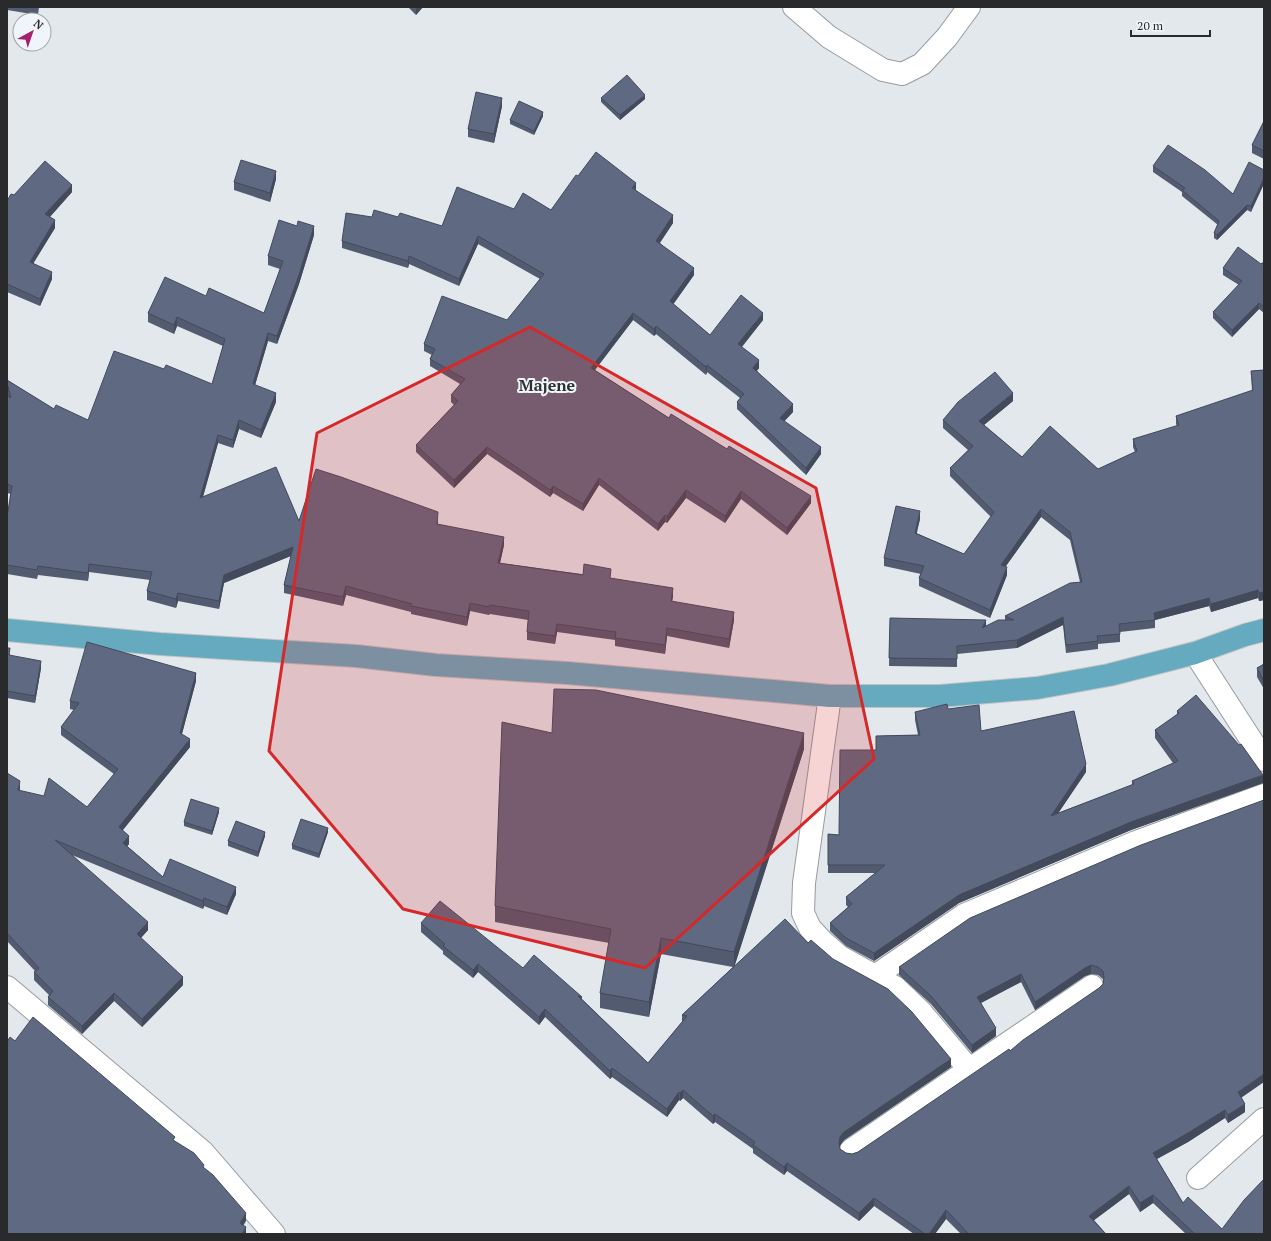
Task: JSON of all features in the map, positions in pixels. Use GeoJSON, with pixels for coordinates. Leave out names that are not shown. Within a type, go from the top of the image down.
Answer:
{"type":"FeatureCollection","features":[{"type":"Feature","properties":{"kind":"highway"},"geometry":{"type":"LineString","coordinates":[[7,630],[168,645],[356,656],[436,665],[567,673],[830,696],[940,696],[1037,688],[1109,675],[1194,653],[1264,630]]}},
{"type":"Feature","properties":{"kind":"street"},"geometry":{"type":"LineString","coordinates":[[794,7],[830,37],[883,70],[902,74],[922,64],[947,37],[969,7]]}},
{"type":"Feature","properties":{"kind":"street"},"geometry":{"type":"LineString","coordinates":[[1194,653],[1264,760]]}},
{"type":"Feature","properties":{"kind":"street"},"geometry":{"type":"LineString","coordinates":[[830,696],[804,883],[803,912],[810,928],[822,942],[839,956],[895,987],[920,1012],[969,1069]]}},
{"type":"Feature","properties":{"kind":"street"},"geometry":{"type":"LineString","coordinates":[[875,976],[964,915],[1136,842],[1264,795]]}},
{"type":"Feature","properties":{"kind":"street"},"geometry":{"type":"LineString","coordinates":[[851,1150],[1092,986]]}},
{"type":"Feature","properties":{"kind":"street"},"geometry":{"type":"LineString","coordinates":[[7,987],[203,1152],[271,1233]]}},
{"type":"Feature","properties":{"kind":"street"},"geometry":{"type":"LineString","coordinates":[[1198,1178],[1264,1119]]}},
{"type":"Feature","properties":{"kind":"highlighted area"},"geometry":{"type":"Polygon","coordinates":[[[530,327],[816,488],[874,759],[645,968],[403,909],[269,751],[317,433],[530,327]]]}},
{"type":"Feature","properties":{"kind":"building"},"geometry":{"type":"Polygon","coordinates":[[[627,75],[645,95],[620,115],[601,98],[627,75]]]}},
{"type":"Feature","properties":{"kind":"building"},"geometry":{"type":"Polygon","coordinates":[[[476,92],[502,98],[494,134],[468,129],[476,92]]]}},
{"type":"Feature","properties":{"kind":"building"},"geometry":{"type":"Polygon","coordinates":[[[519,101],[543,112],[534,131],[510,120],[519,101]]]}},
{"type":"Feature","properties":{"kind":"building"},"geometry":{"type":"Polygon","coordinates":[[[1264,121],[1264,151],[1252,145],[1264,121]]]}},
{"type":"Feature","properties":{"kind":"building"},"geometry":{"type":"Polygon","coordinates":[[[1168,145],[1205,170],[1233,194],[1249,162],[1264,170],[1264,178],[1251,206],[1247,205],[1217,235],[1214,233],[1219,221],[1182,190],[1185,188],[1153,166],[1168,145]]]}},
{"type":"Feature","properties":{"kind":"building"},"geometry":{"type":"Polygon","coordinates":[[[596,152],[636,183],[632,188],[673,215],[656,241],[694,268],[670,301],[710,335],[741,295],[763,313],[738,344],[759,360],[753,368],[793,404],[780,418],[821,447],[806,468],[737,402],[744,394],[707,365],[706,367],[656,326],[654,329],[633,313],[591,368],[669,418],[671,414],[727,449],[729,446],[811,496],[787,528],[741,491],[725,516],[686,490],[667,516],[665,515],[658,524],[599,478],[583,504],[553,486],[550,490],[487,447],[454,480],[416,445],[458,401],[451,395],[465,379],[430,359],[435,349],[424,344],[442,296],[507,320],[544,274],[478,236],[459,279],[409,256],[408,261],[342,241],[346,213],[372,217],[374,210],[398,217],[400,213],[442,226],[457,187],[514,209],[523,193],[551,210],[576,175],[578,176],[596,152]]]}},
{"type":"Feature","properties":{"kind":"building"},"geometry":{"type":"Polygon","coordinates":[[[241,160],[276,171],[270,193],[234,182],[241,160]]]}},
{"type":"Feature","properties":{"kind":"building"},"geometry":{"type":"Polygon","coordinates":[[[45,161],[72,185],[45,214],[55,220],[30,262],[52,272],[40,299],[7,284],[7,201],[11,194],[14,195],[45,161]]]}},
{"type":"Feature","properties":{"kind":"building"},"geometry":{"type":"Polygon","coordinates":[[[279,220],[297,226],[298,221],[314,226],[299,275],[277,336],[268,333],[253,384],[276,393],[261,430],[239,420],[233,440],[218,435],[200,498],[276,467],[299,521],[316,469],[438,512],[437,524],[504,537],[498,563],[583,575],[584,564],[611,569],[610,578],[673,588],[671,601],[734,612],[729,639],[667,628],[665,645],[615,638],[616,632],[557,624],[555,636],[527,632],[529,611],[490,605],[489,607],[470,603],[467,617],[411,606],[412,604],[346,586],[343,597],[284,585],[293,547],[224,575],[219,601],[178,593],[176,599],[147,591],[152,572],[89,564],[88,573],[38,566],[37,570],[7,565],[7,517],[12,486],[7,484],[7,395],[11,398],[7,380],[54,409],[56,405],[88,420],[114,351],[164,369],[166,365],[212,384],[225,339],[177,317],[174,325],[148,313],[165,277],[206,296],[209,288],[264,313],[283,261],[268,256],[279,220]]]}},
{"type":"Feature","properties":{"kind":"building"},"geometry":{"type":"Polygon","coordinates":[[[1238,247],[1261,264],[1264,262],[1264,307],[1259,303],[1232,330],[1213,312],[1242,281],[1223,268],[1238,247]]]}},
{"type":"Feature","properties":{"kind":"building"},"geometry":{"type":"Polygon","coordinates":[[[1264,370],[1264,592],[1259,593],[1258,590],[1211,604],[1209,598],[1154,613],[1155,620],[1119,624],[1120,634],[1097,636],[1098,641],[1066,645],[1063,617],[1017,640],[957,646],[957,659],[889,658],[890,618],[986,620],[982,628],[998,620],[1014,620],[1005,616],[1070,583],[1082,582],[1070,532],[1041,509],[1001,565],[1007,567],[990,610],[919,578],[924,566],[884,558],[896,506],[920,511],[915,533],[964,554],[994,512],[950,468],[973,446],[943,420],[958,402],[995,372],[1013,393],[979,421],[1022,457],[1050,426],[1098,469],[1137,451],[1133,439],[1179,425],[1176,416],[1253,390],[1251,371],[1264,370]]]}},
{"type":"Feature","properties":{"kind":"building"},"geometry":{"type":"Polygon","coordinates":[[[87,642],[196,673],[180,733],[190,739],[119,827],[129,836],[123,843],[163,877],[170,859],[236,887],[227,907],[204,898],[203,901],[55,840],[148,922],[137,934],[183,977],[142,1019],[114,993],[82,1026],[48,997],[53,991],[34,972],[39,968],[7,933],[7,773],[20,781],[18,790],[44,796],[49,778],[87,807],[118,769],[61,727],[79,703],[70,701],[87,642]]]}},
{"type":"Feature","properties":{"kind":"building"},"geometry":{"type":"Polygon","coordinates":[[[7,648],[10,648],[9,655],[41,661],[35,696],[7,691],[7,648]]]}},
{"type":"Feature","properties":{"kind":"building"},"geometry":{"type":"Polygon","coordinates":[[[1264,664],[1264,681],[1257,668],[1264,664]]]}},
{"type":"Feature","properties":{"kind":"building"},"geometry":{"type":"Polygon","coordinates":[[[554,689],[596,690],[804,733],[734,952],[661,938],[649,1002],[600,993],[611,929],[495,906],[502,722],[552,733],[554,689]]]}},
{"type":"Feature","properties":{"kind":"building"},"geometry":{"type":"Polygon","coordinates":[[[1196,695],[1239,745],[1241,744],[1263,775],[1131,822],[959,895],[874,953],[846,938],[830,923],[852,904],[846,897],[885,865],[828,865],[828,834],[839,835],[840,750],[876,750],[876,736],[920,735],[915,712],[947,704],[948,709],[979,705],[981,731],[1074,711],[1086,764],[1051,816],[1134,784],[1132,781],[1178,761],[1155,730],[1179,713],[1177,711],[1196,695]]]}},
{"type":"Feature","properties":{"kind":"building"},"geometry":{"type":"Polygon","coordinates":[[[191,799],[219,808],[212,831],[184,822],[191,799]]]}},
{"type":"Feature","properties":{"kind":"building"},"geometry":{"type":"Polygon","coordinates":[[[1264,800],[1264,1074],[1238,1092],[1245,1104],[1228,1115],[1225,1110],[1153,1153],[1183,1203],[1188,1197],[1222,1229],[1244,1200],[1264,1179],[1264,1234],[1195,1234],[1153,1195],[1140,1203],[1129,1186],[1089,1216],[1106,1234],[969,1234],[946,1210],[929,1234],[925,1234],[874,1198],[859,1213],[787,1163],[784,1167],[753,1145],[755,1142],[715,1114],[713,1116],[683,1090],[680,1093],[679,1092],[667,1109],[612,1068],[610,1071],[545,1009],[539,1017],[478,964],[473,970],[443,946],[445,944],[421,923],[440,901],[523,968],[534,955],[582,997],[578,996],[648,1063],[687,1016],[682,1015],[785,919],[808,943],[811,940],[833,959],[888,989],[912,1012],[951,1059],[844,1132],[840,1137],[840,1149],[846,1153],[852,1154],[858,1152],[1009,1049],[1010,1051],[1023,1040],[1099,988],[1103,984],[1104,977],[1103,971],[1098,967],[1091,965],[1035,1002],[1021,974],[977,997],[996,1028],[972,1045],[931,996],[899,967],[970,918],[1141,845],[1264,800]]]}},
{"type":"Feature","properties":{"kind":"building"},"geometry":{"type":"Polygon","coordinates":[[[301,819],[328,828],[319,854],[292,845],[301,819]]]}},
{"type":"Feature","properties":{"kind":"building"},"geometry":{"type":"Polygon","coordinates":[[[236,821],[265,832],[258,852],[228,841],[236,821]]]}},
{"type":"Feature","properties":{"kind":"building"},"geometry":{"type":"Polygon","coordinates":[[[33,1017],[175,1137],[173,1140],[194,1153],[204,1165],[203,1167],[213,1175],[246,1213],[240,1223],[246,1227],[242,1234],[7,1234],[7,1042],[10,1037],[15,1041],[33,1017]]]}},
{"type":"Feature","properties":{"kind":"district","name":"Majene"},"geometry":{"type":"Point","coordinates":[547,385]}}]}
